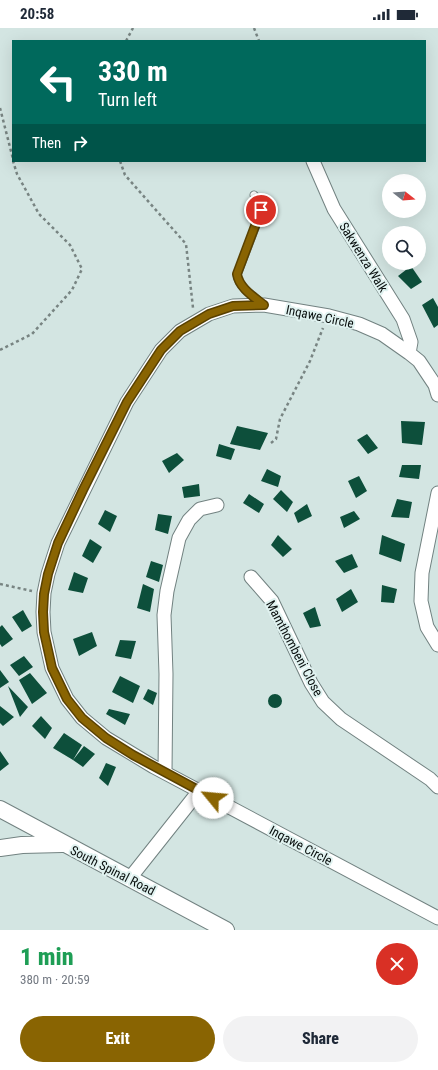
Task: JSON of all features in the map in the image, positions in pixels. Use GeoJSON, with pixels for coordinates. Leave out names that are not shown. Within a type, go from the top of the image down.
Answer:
{"type":"FeatureCollection","features":[{"type":"Feature","properties":{"kind":"street","name":"Sakwenza Walk"},"geometry":{"type":"LineString","coordinates":[[313,162],[334,209],[403,319],[410,342],[409,353]]}},
{"type":"Feature","properties":{"kind":"street","name":"Inqawe Circle"},"geometry":{"type":"LineString","coordinates":[[438,395],[435,385],[419,361],[382,334],[359,324],[329,316],[264,305],[233,306],[209,314],[180,331],[161,350],[127,402],[58,543],[48,574],[44,594],[43,612],[44,632],[52,668],[67,699],[82,718],[106,738],[138,758],[438,918]]}},
{"type":"Feature","properties":{"kind":"street"},"geometry":{"type":"LineString","coordinates":[[438,492],[422,573],[421,601],[427,627],[438,645]]}},
{"type":"Feature","properties":{"kind":"street"},"geometry":{"type":"LineString","coordinates":[[165,772],[166,674],[164,614],[167,592],[179,538],[189,520],[200,509],[217,506]]}},
{"type":"Feature","properties":{"kind":"street","name":"Mamthombeni Close"},"geometry":{"type":"LineString","coordinates":[[251,577],[272,600],[311,684],[323,702],[341,719],[430,779],[438,788]]}},
{"type":"Feature","properties":{"kind":"street"},"geometry":{"type":"LineString","coordinates":[[130,878],[199,791]]}},
{"type":"Feature","properties":{"kind":"street","name":"South Spinal Road"},"geometry":{"type":"LineString","coordinates":[[0,809],[226,930]]}},
{"type":"Feature","properties":{"kind":"street"},"geometry":{"type":"LineString","coordinates":[[0,848],[22,845],[64,844]]}},
{"type":"Feature","properties":{"kind":"lane"},"geometry":{"type":"LineString","coordinates":[[254,195],[260,202],[261,210],[237,274],[238,281],[241,285],[264,305]]}},
{"type":"Feature","properties":{"kind":"path"},"geometry":{"type":"LineString","coordinates":[[127,40],[133,28]]}},
{"type":"Feature","properties":{"kind":"path"},"geometry":{"type":"LineString","coordinates":[[254,28],[259,40]]}},
{"type":"Feature","properties":{"kind":"path"},"geometry":{"type":"LineString","coordinates":[[0,108],[12,156]]}},
{"type":"Feature","properties":{"kind":"path"},"geometry":{"type":"LineString","coordinates":[[0,350],[32,334],[72,290],[82,269],[70,245],[38,214],[17,174],[14,162]]}},
{"type":"Feature","properties":{"kind":"path"},"geometry":{"type":"LineString","coordinates":[[120,162],[125,175],[186,244],[195,322]]}},
{"type":"Feature","properties":{"kind":"path"},"geometry":{"type":"LineString","coordinates":[[271,443],[276,439],[280,419],[310,361],[329,316]]}},
{"type":"Feature","properties":{"kind":"path"},"geometry":{"type":"LineString","coordinates":[[0,584],[44,594]]}},
{"type":"Feature","properties":{"kind":"building"},"geometry":{"type":"Polygon","coordinates":[[[406,270],[414,270],[422,282],[411,289],[398,276],[406,270]]]}},
{"type":"Feature","properties":{"kind":"building"},"geometry":{"type":"Polygon","coordinates":[[[433,298],[438,307],[438,325],[434,328],[422,305],[433,298]]]}},
{"type":"Feature","properties":{"kind":"building"},"geometry":{"type":"Polygon","coordinates":[[[401,421],[425,422],[422,445],[402,443],[401,421]]]}},
{"type":"Feature","properties":{"kind":"building"},"geometry":{"type":"Polygon","coordinates":[[[237,426],[268,433],[260,450],[230,444],[237,426]]]}},
{"type":"Feature","properties":{"kind":"building"},"geometry":{"type":"Polygon","coordinates":[[[367,434],[378,448],[368,454],[357,440],[367,434]]]}},
{"type":"Feature","properties":{"kind":"building"},"geometry":{"type":"Polygon","coordinates":[[[219,444],[235,449],[231,460],[216,456],[219,444]]]}},
{"type":"Feature","properties":{"kind":"building"},"geometry":{"type":"Polygon","coordinates":[[[177,453],[184,460],[169,473],[162,461],[177,453]]]}},
{"type":"Feature","properties":{"kind":"building"},"geometry":{"type":"Polygon","coordinates":[[[402,465],[421,465],[419,479],[399,477],[402,465]]]}},
{"type":"Feature","properties":{"kind":"building"},"geometry":{"type":"Polygon","coordinates":[[[267,469],[281,476],[278,487],[261,481],[267,469]]]}},
{"type":"Feature","properties":{"kind":"building"},"geometry":{"type":"Polygon","coordinates":[[[359,476],[367,491],[356,498],[348,481],[359,476]]]}},
{"type":"Feature","properties":{"kind":"building"},"geometry":{"type":"Polygon","coordinates":[[[199,484],[200,496],[184,498],[182,487],[199,484]]]}},
{"type":"Feature","properties":{"kind":"building"},"geometry":{"type":"Polygon","coordinates":[[[281,490],[293,502],[287,512],[273,499],[281,490]]]}},
{"type":"Feature","properties":{"kind":"building"},"geometry":{"type":"Polygon","coordinates":[[[249,494],[264,504],[259,513],[243,503],[249,494]]]}},
{"type":"Feature","properties":{"kind":"building"},"geometry":{"type":"Polygon","coordinates":[[[397,499],[412,502],[409,518],[391,517],[397,499]]]}},
{"type":"Feature","properties":{"kind":"building"},"geometry":{"type":"Polygon","coordinates":[[[307,504],[312,516],[298,523],[294,513],[307,504]]]}},
{"type":"Feature","properties":{"kind":"building"},"geometry":{"type":"Polygon","coordinates":[[[105,510],[117,516],[110,532],[98,524],[105,510]]]}},
{"type":"Feature","properties":{"kind":"building"},"geometry":{"type":"Polygon","coordinates":[[[354,511],[360,519],[344,528],[340,517],[354,511]]]}},
{"type":"Feature","properties":{"kind":"building"},"geometry":{"type":"Polygon","coordinates":[[[158,514],[172,516],[168,534],[155,530],[158,514]]]}},
{"type":"Feature","properties":{"kind":"building"},"geometry":{"type":"Polygon","coordinates":[[[278,535],[292,549],[283,557],[271,545],[278,535]]]}},
{"type":"Feature","properties":{"kind":"building"},"geometry":{"type":"Polygon","coordinates":[[[382,535],[405,544],[401,562],[379,554],[382,535]]]}},
{"type":"Feature","properties":{"kind":"building"},"geometry":{"type":"Polygon","coordinates":[[[90,539],[102,547],[93,563],[82,556],[90,539]]]}},
{"type":"Feature","properties":{"kind":"building"},"geometry":{"type":"Polygon","coordinates":[[[352,554],[358,567],[344,573],[335,561],[352,554]]]}},
{"type":"Feature","properties":{"kind":"building"},"geometry":{"type":"Polygon","coordinates":[[[151,561],[163,565],[159,582],[146,577],[151,561]]]}},
{"type":"Feature","properties":{"kind":"building"},"geometry":{"type":"Polygon","coordinates":[[[74,572],[88,578],[83,593],[68,590],[74,572]]]}},
{"type":"Feature","properties":{"kind":"building"},"geometry":{"type":"Polygon","coordinates":[[[143,584],[154,589],[150,612],[137,608],[143,584]]]}},
{"type":"Feature","properties":{"kind":"building"},"geometry":{"type":"Polygon","coordinates":[[[382,585],[397,589],[394,603],[381,602],[382,585]]]}},
{"type":"Feature","properties":{"kind":"building"},"geometry":{"type":"Polygon","coordinates":[[[351,589],[358,602],[342,612],[336,599],[351,589]]]}},
{"type":"Feature","properties":{"kind":"building"},"geometry":{"type":"Polygon","coordinates":[[[315,607],[321,626],[310,628],[303,613],[315,607]]]}},
{"type":"Feature","properties":{"kind":"building"},"geometry":{"type":"Polygon","coordinates":[[[23,610],[32,626],[22,632],[12,617],[23,610]]]}},
{"type":"Feature","properties":{"kind":"building"},"geometry":{"type":"Polygon","coordinates":[[[2,625],[13,639],[2,647],[0,644],[0,627],[2,625]]]}},
{"type":"Feature","properties":{"kind":"building"},"geometry":{"type":"Polygon","coordinates":[[[92,632],[97,646],[79,656],[73,639],[92,632]]]}},
{"type":"Feature","properties":{"kind":"building"},"geometry":{"type":"Polygon","coordinates":[[[120,640],[136,641],[131,659],[115,656],[120,640]]]}},
{"type":"Feature","properties":{"kind":"building"},"geometry":{"type":"Polygon","coordinates":[[[24,656],[33,667],[19,676],[10,665],[24,656]]]}},
{"type":"Feature","properties":{"kind":"building"},"geometry":{"type":"Polygon","coordinates":[[[0,670],[9,682],[0,688],[0,670]]]}},
{"type":"Feature","properties":{"kind":"building"},"geometry":{"type":"Polygon","coordinates":[[[30,673],[47,693],[32,704],[19,680],[30,673]]]}},
{"type":"Feature","properties":{"kind":"building"},"geometry":{"type":"Polygon","coordinates":[[[120,676],[140,686],[133,703],[112,692],[120,676]]]}},
{"type":"Feature","properties":{"kind":"building"},"geometry":{"type":"Polygon","coordinates":[[[8,686],[28,707],[20,717],[8,686]]]}},
{"type":"Feature","properties":{"kind":"building"},"geometry":{"type":"Polygon","coordinates":[[[148,689],[157,693],[153,705],[143,699],[148,689]]]}},
{"type":"Feature","properties":{"kind":"building"},"geometry":{"type":"Polygon","coordinates":[[[275,694],[280,696],[282,701],[280,706],[275,708],[270,706],[268,701],[270,696],[275,694]]]}},
{"type":"Feature","properties":{"kind":"building"},"geometry":{"type":"Polygon","coordinates":[[[0,706],[14,717],[3,726],[0,723],[0,706]]]}},
{"type":"Feature","properties":{"kind":"building"},"geometry":{"type":"Polygon","coordinates":[[[109,709],[130,714],[125,725],[106,714],[109,709]]]}},
{"type":"Feature","properties":{"kind":"building"},"geometry":{"type":"Polygon","coordinates":[[[41,716],[52,728],[45,739],[32,726],[41,716]]]}},
{"type":"Feature","properties":{"kind":"building"},"geometry":{"type":"Polygon","coordinates":[[[64,733],[82,745],[73,760],[53,748],[64,733]]]}},
{"type":"Feature","properties":{"kind":"building"},"geometry":{"type":"Polygon","coordinates":[[[84,746],[95,754],[83,767],[73,760],[84,746]]]}},
{"type":"Feature","properties":{"kind":"building"},"geometry":{"type":"Polygon","coordinates":[[[0,751],[9,764],[0,771],[0,751]]]}},
{"type":"Feature","properties":{"kind":"building"},"geometry":{"type":"Polygon","coordinates":[[[106,763],[116,767],[108,786],[99,778],[106,763]]]}},
{"type":"Feature","properties":{"kind":"route"},"geometry":{"type":"LineString","coordinates":[[213,798],[133,755],[106,738],[82,718],[67,699],[52,668],[44,632],[44,594],[48,574],[58,543],[83,490],[127,402],[161,350],[180,331],[209,314],[233,306],[264,305],[241,285],[238,281],[237,274],[261,210]]}}]}
